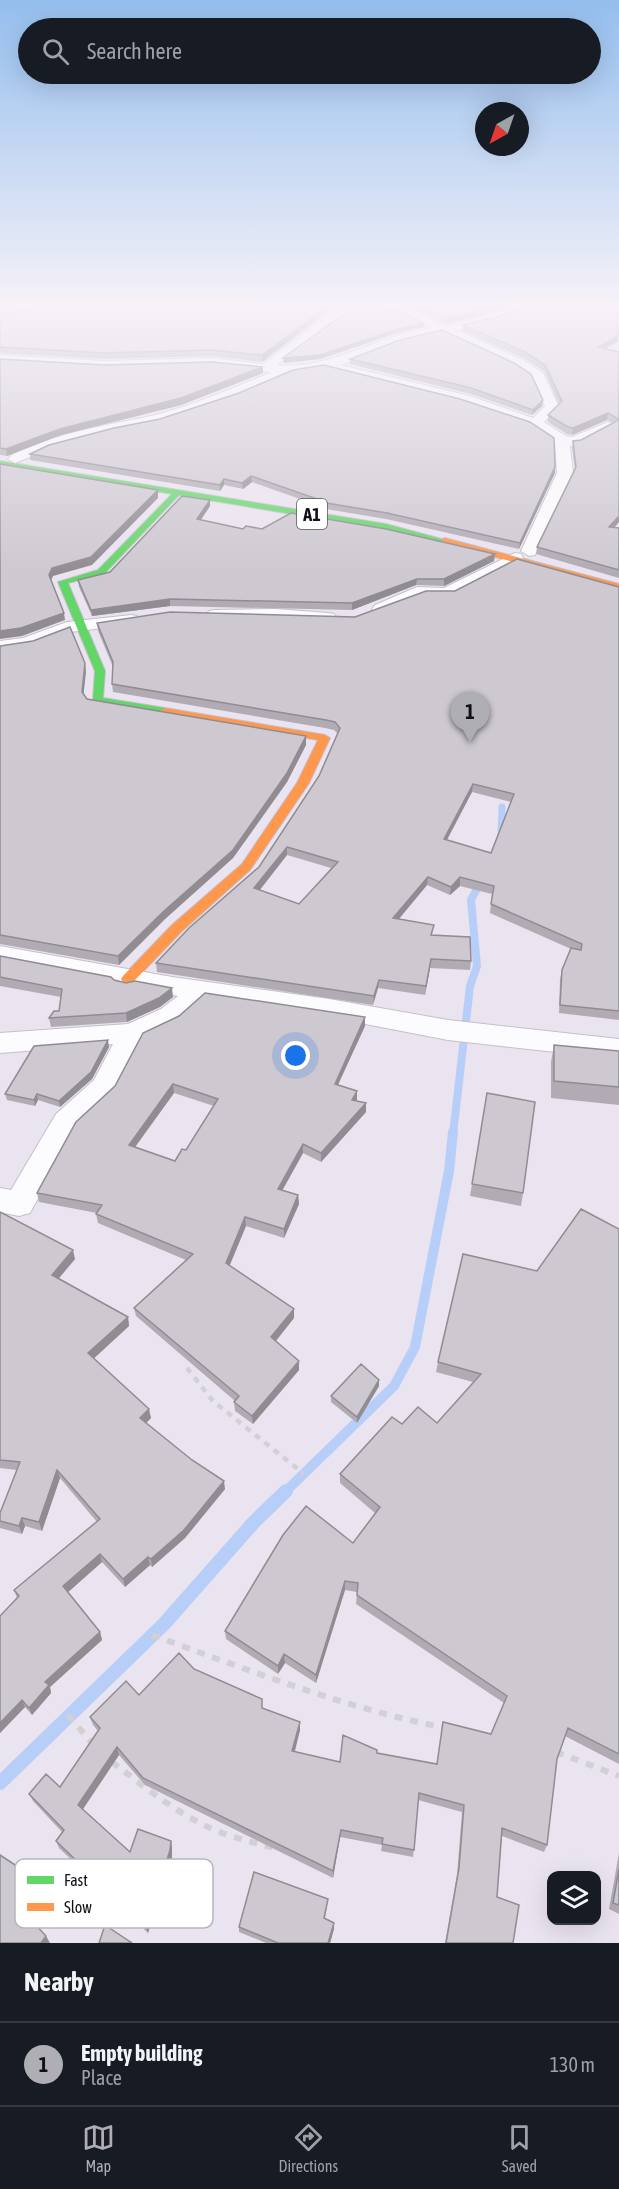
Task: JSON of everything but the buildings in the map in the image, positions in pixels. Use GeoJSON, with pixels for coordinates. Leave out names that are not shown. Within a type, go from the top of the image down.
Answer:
{"type":"FeatureCollection","features":[{"type":"Feature","properties":{"kind":"main road","name":"A1"},"geometry":{"type":"LineString","coordinates":[[0,457],[437,528],[619,587]]}},
{"type":"Feature","properties":{"kind":"main road","name":"A1"},"geometry":{"type":"LineString","coordinates":[[0,464],[377,525],[619,575]]}},
{"type":"Feature","properties":{"kind":"main road"},"geometry":{"type":"LineString","coordinates":[[128,979],[177,928],[246,867],[303,783],[326,738],[98,700],[100,670],[63,582],[101,572],[178,492]]}},
{"type":"Feature","properties":{"kind":"street"},"geometry":{"type":"LineString","coordinates":[[15,459],[44,446],[112,427],[155,419],[231,394]]}},
{"type":"Feature","properties":{"kind":"street"},"geometry":{"type":"LineString","coordinates":[[444,394],[535,423],[562,440],[573,442],[608,426]]}},
{"type":"Feature","properties":{"kind":"street"},"geometry":{"type":"LineString","coordinates":[[535,423],[552,407],[546,394]]}},
{"type":"Feature","properties":{"kind":"street"},"geometry":{"type":"LineString","coordinates":[[193,615],[276,614],[353,617],[423,591],[447,593],[522,554],[565,473],[562,440]]}},
{"type":"Feature","properties":{"kind":"street"},"geometry":{"type":"LineString","coordinates":[[0,647],[27,643],[67,627],[150,618]]}},
{"type":"Feature","properties":{"kind":"street"},"geometry":{"type":"LineString","coordinates":[[0,954],[128,979],[329,1008],[448,1030],[619,1049]]}},
{"type":"Feature","properties":{"kind":"street"},"geometry":{"type":"LineString","coordinates":[[0,1043],[132,1033],[170,1016],[187,1003],[198,990]]}},
{"type":"Feature","properties":{"kind":"street"},"geometry":{"type":"LineString","coordinates":[[0,1200],[19,1204],[66,1122],[104,1088],[132,1033]]}},
{"type":"Feature","properties":{"kind":"path"},"geometry":{"type":"LineString","coordinates":[[187,1368],[213,1401],[304,1474]]}},
{"type":"Feature","properties":{"kind":"path"},"geometry":{"type":"LineString","coordinates":[[152,1635],[334,1700],[416,1723],[459,1730]]}},
{"type":"Feature","properties":{"kind":"path"},"geometry":{"type":"LineString","coordinates":[[68,1715],[96,1747]]}},
{"type":"Feature","properties":{"kind":"path"},"geometry":{"type":"LineString","coordinates":[[549,1750],[619,1776]]}},
{"type":"Feature","properties":{"kind":"path"},"geometry":{"type":"LineString","coordinates":[[103,1755],[142,1786],[204,1825],[238,1839],[285,1851]]}},
{"type":"Feature","properties":{"kind":"waterway"},"geometry":{"type":"LineString","coordinates":[[501,837],[502,807]]}},
{"type":"Feature","properties":{"kind":"waterway"},"geometry":{"type":"LineString","coordinates":[[453,1134],[470,986],[477,966],[471,900],[481,881]]}},
{"type":"Feature","properties":{"kind":"waterway"},"geometry":{"type":"LineString","coordinates":[[285,1492],[394,1386],[415,1347],[449,1171],[453,1132]]}},
{"type":"Feature","properties":{"kind":"waterway"},"geometry":{"type":"LineString","coordinates":[[0,1783],[164,1624],[254,1522],[286,1491]]}},
{"type":"Feature","properties":{"kind":"traffic: fast"},"geometry":{"type":"LineString","coordinates":[[0,463],[386,527],[445,541]]}},
{"type":"Feature","properties":{"kind":"traffic: fast"},"geometry":{"type":"LineString","coordinates":[[165,711],[98,700],[100,671],[63,582],[101,572],[178,492]]}},
{"type":"Feature","properties":{"kind":"traffic: slow"},"geometry":{"type":"LineString","coordinates":[[445,541],[619,587]]}},
{"type":"Feature","properties":{"kind":"traffic: slow"},"geometry":{"type":"LineString","coordinates":[[128,979],[177,928],[246,867],[303,783],[325,738],[165,711]]}},
{"type":"Feature","properties":{"kind":"place","name":"Empty building"},"geometry":{"type":"Point","coordinates":[470,742]}}]}
